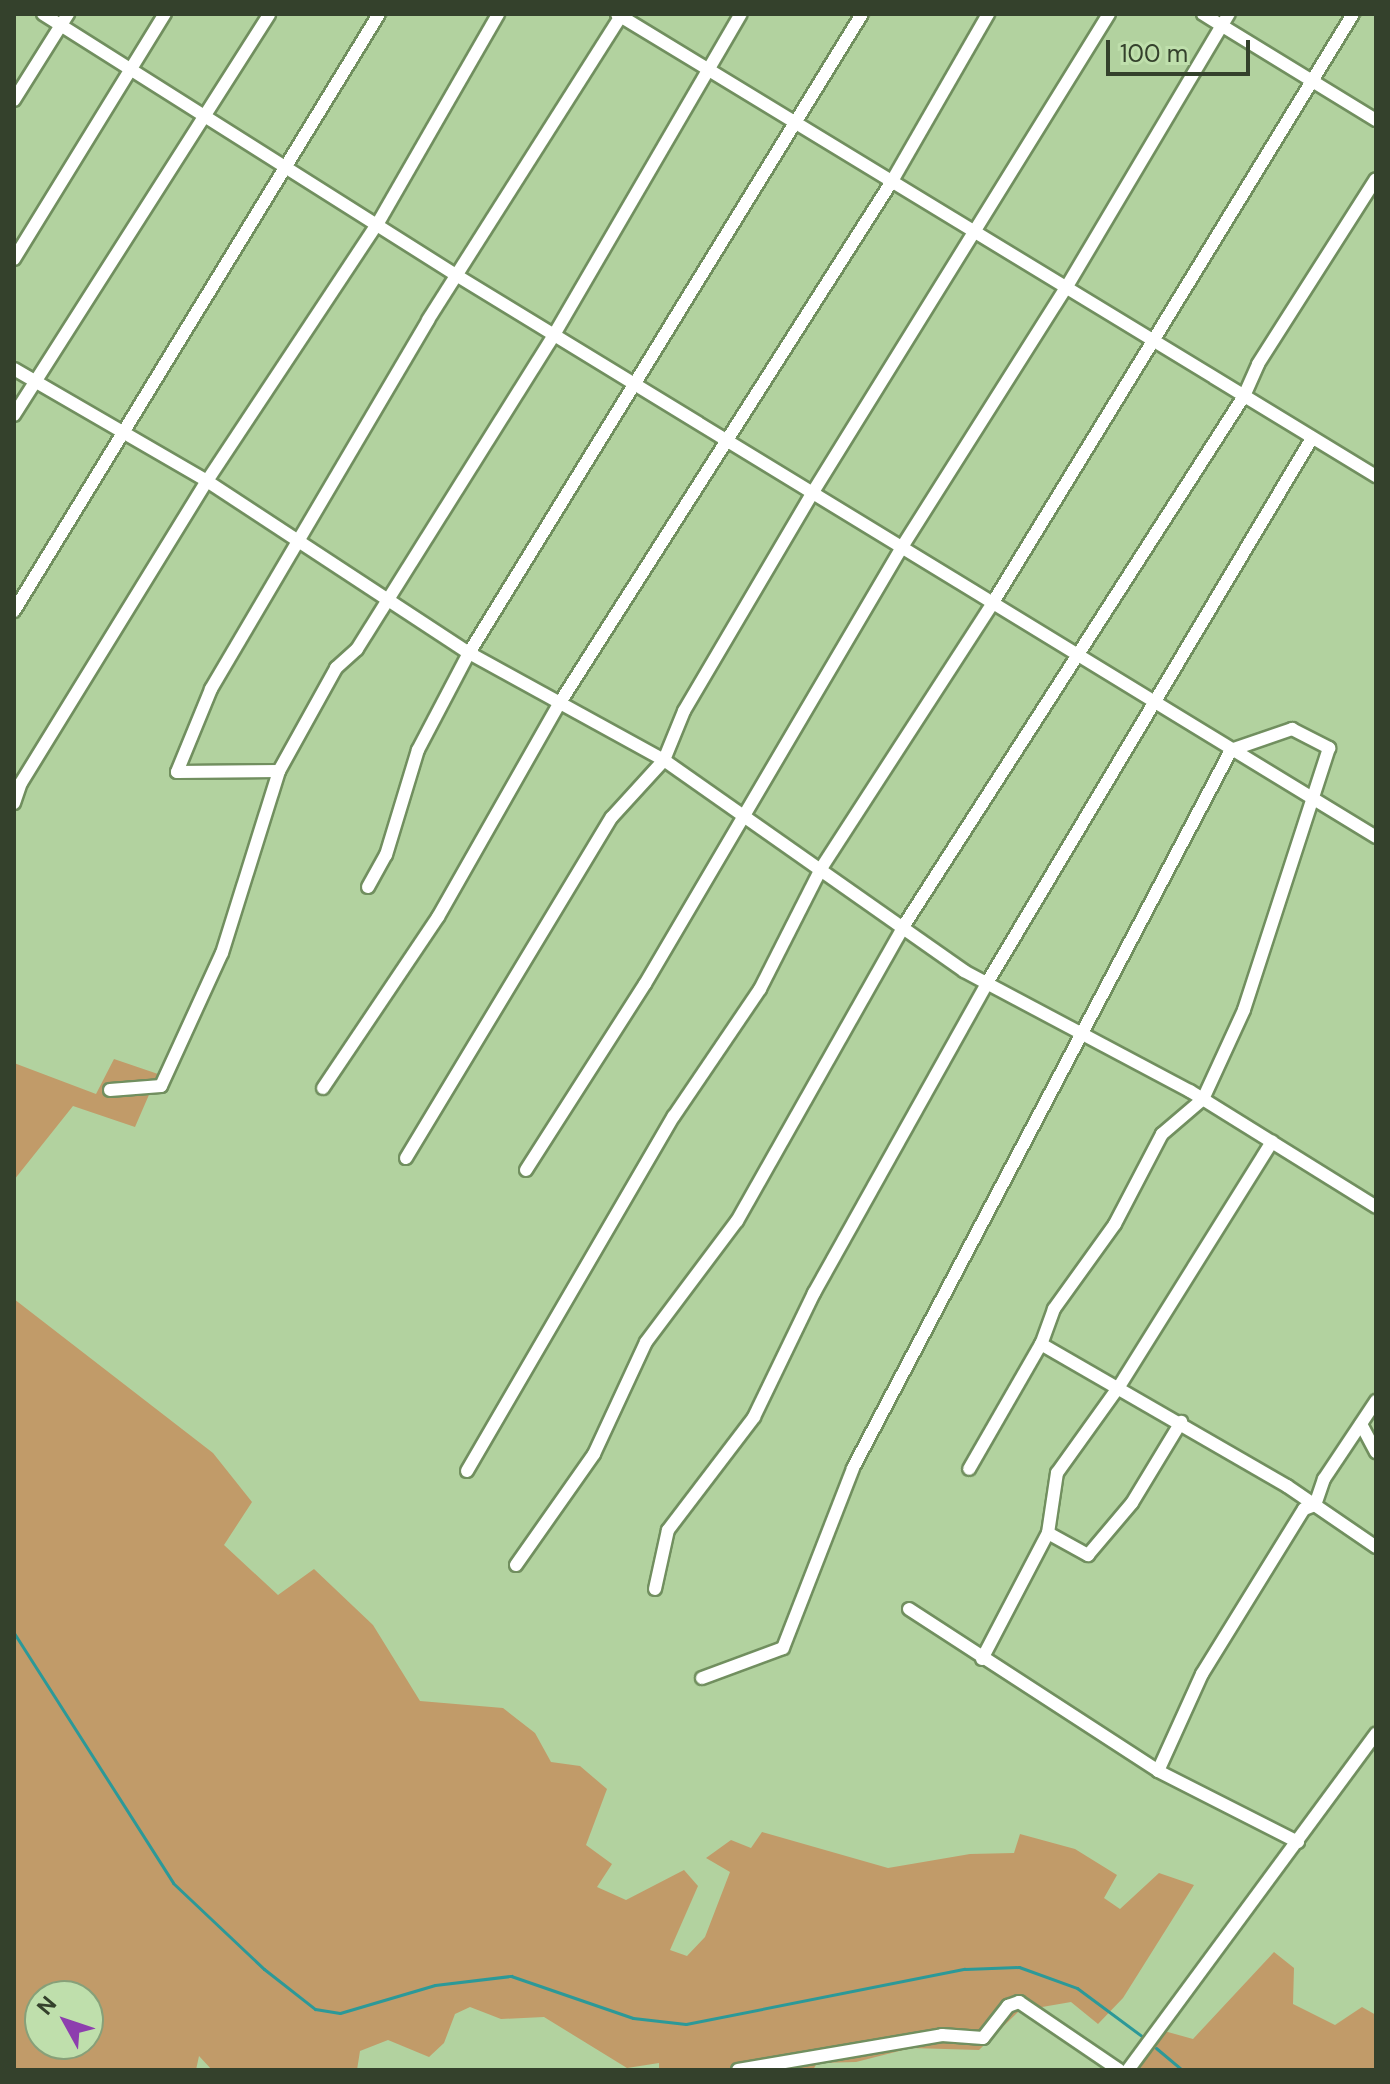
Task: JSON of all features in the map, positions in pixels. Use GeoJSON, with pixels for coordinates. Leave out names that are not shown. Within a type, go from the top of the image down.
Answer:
{"type":"FeatureCollection","features":[{"type":"Feature","properties":{"kind":"street"},"geometry":{"type":"LineString","coordinates":[[43,14],[65,19],[130,69],[203,118],[286,165],[456,275],[638,382],[992,604],[1376,837]]}},
{"type":"Feature","properties":{"kind":"street"},"geometry":{"type":"LineString","coordinates":[[14,259],[165,14]]}},
{"type":"Feature","properties":{"kind":"street"},"geometry":{"type":"LineString","coordinates":[[14,415],[269,14]]}},
{"type":"Feature","properties":{"kind":"street"},"geometry":{"type":"LineString","coordinates":[[14,611],[379,14]]}},
{"type":"Feature","properties":{"kind":"street"},"geometry":{"type":"LineString","coordinates":[[14,803],[21,783],[135,606],[207,481],[378,223],[498,14]]}},
{"type":"Feature","properties":{"kind":"street"},"geometry":{"type":"LineString","coordinates":[[110,1090],[161,1086],[222,953],[279,771],[336,668],[357,649],[388,602],[555,333],[706,68],[741,14]]}},
{"type":"Feature","properties":{"kind":"street"},"geometry":{"type":"LineString","coordinates":[[368,887],[386,855],[418,750],[469,653],[862,14]]}},
{"type":"Feature","properties":{"kind":"street"},"geometry":{"type":"LineString","coordinates":[[323,1088],[438,917],[559,704],[726,437],[892,181],[988,14]]}},
{"type":"Feature","properties":{"kind":"street"},"geometry":{"type":"LineString","coordinates":[[406,1158],[612,817],[664,760],[684,711],[813,492],[1109,14]]}},
{"type":"Feature","properties":{"kind":"street"},"geometry":{"type":"LineString","coordinates":[[1203,14],[1226,20],[1312,81],[1376,120]]}},
{"type":"Feature","properties":{"kind":"street"},"geometry":{"type":"LineString","coordinates":[[467,1471],[674,1116],[760,989],[822,867],[992,604],[1353,14]]}},
{"type":"Feature","properties":{"kind":"street"},"geometry":{"type":"LineString","coordinates":[[279,771],[177,772],[211,689],[456,275],[620,15],[1376,476]]}},
{"type":"Feature","properties":{"kind":"street"},"geometry":{"type":"LineString","coordinates":[[14,100],[65,19]]}},
{"type":"Feature","properties":{"kind":"street"},"geometry":{"type":"LineString","coordinates":[[526,1170],[645,984],[902,547],[1066,288],[1226,20]]}},
{"type":"Feature","properties":{"kind":"street"},"geometry":{"type":"LineString","coordinates":[[516,1565],[594,1454],[646,1342],[744,1210],[903,927],[1244,396],[1258,364],[1376,179]]}},
{"type":"Feature","properties":{"kind":"street"},"geometry":{"type":"LineString","coordinates":[[14,369],[207,481],[469,653],[664,760],[987,983],[1203,1099],[1376,1207]]}},
{"type":"Feature","properties":{"kind":"street"},"geometry":{"type":"LineString","coordinates":[[655,1589],[668,1530],[754,1417],[814,1293],[987,983],[1312,438]]}},
{"type":"Feature","properties":{"kind":"street"},"geometry":{"type":"LineString","coordinates":[[702,1678],[783,1648],[853,1468],[1231,750],[1292,729],[1329,748],[1316,801],[1244,1010],[1203,1099],[1162,1134],[1115,1224],[1054,1309],[1041,1344],[969,1469]]}},
{"type":"Feature","properties":{"kind":"street"},"geometry":{"type":"LineString","coordinates":[[982,1659],[1048,1533],[1057,1473],[1120,1385],[1272,1142]]}},
{"type":"Feature","properties":{"kind":"street"},"geometry":{"type":"LineString","coordinates":[[1041,1344],[1120,1385],[1315,1505],[1376,1547]]}},
{"type":"Feature","properties":{"kind":"street"},"geometry":{"type":"LineString","coordinates":[[1315,1505],[1324,1479],[1376,1401]]}},
{"type":"Feature","properties":{"kind":"street"},"geometry":{"type":"LineString","coordinates":[[1048,1533],[1083,1554],[1093,1551],[1132,1503],[1181,1422]]}},
{"type":"Feature","properties":{"kind":"street"},"geometry":{"type":"LineString","coordinates":[[1361,1424],[1376,1452]]}},
{"type":"Feature","properties":{"kind":"street"},"geometry":{"type":"LineString","coordinates":[[1158,1771],[1202,1674],[1304,1509],[1315,1505]]}},
{"type":"Feature","properties":{"kind":"street"},"geometry":{"type":"LineString","coordinates":[[909,1609],[1158,1771],[1298,1842]]}},
{"type":"Feature","properties":{"kind":"street"},"geometry":{"type":"LineString","coordinates":[[1128,2070],[1376,1734]]}},
{"type":"Feature","properties":{"kind":"street"},"geometry":{"type":"LineString","coordinates":[[738,2070],[942,2035],[983,2038],[1008,2006],[1019,2002],[1119,2070]]}},
{"type":"Feature","properties":{"kind":"shaded area"},"geometry":{"type":"Polygon","coordinates":[[[114,1059],[158,1074],[135,1127],[73,1106],[14,1180],[14,1063],[96,1094],[114,1059]]]}},
{"type":"Feature","properties":{"kind":"shaded area"},"geometry":{"type":"Polygon","coordinates":[[[14,1299],[213,1453],[252,1502],[224,1545],[278,1595],[314,1569],[373,1625],[420,1701],[503,1708],[535,1733],[551,1762],[580,1766],[607,1789],[586,1845],[612,1864],[597,1887],[626,1900],[684,1870],[698,1886],[670,1950],[687,1956],[705,1937],[730,1872],[706,1858],[731,1840],[751,1848],[762,1832],[888,1868],[970,1854],[1014,1853],[1020,1834],[1075,1849],[1117,1875],[1104,1898],[1120,1909],[1159,1873],[1194,1885],[1123,1998],[1098,2024],[1071,2002],[1019,2011],[979,2050],[911,2048],[856,2062],[817,2063],[813,2070],[659,2070],[659,2063],[627,2068],[544,2017],[501,2019],[470,2007],[455,2014],[444,2043],[429,2057],[388,2040],[360,2051],[357,2070],[212,2070],[199,2056],[196,2070],[14,2070],[14,1299]]]}},
{"type":"Feature","properties":{"kind":"shaded area"},"geometry":{"type":"Polygon","coordinates":[[[1274,1952],[1294,1968],[1293,2004],[1335,2025],[1362,2007],[1376,2015],[1376,2070],[1123,2070],[1157,2029],[1193,2039],[1274,1952]]]}},
{"type":"Feature","properties":{"kind":"waterway"},"geometry":{"type":"LineString","coordinates":[[14,1633],[173,1883],[264,1969],[315,2009],[340,2013],[435,1985],[511,1976],[633,2018],[686,2024],[965,1969],[1019,1967],[1077,1988],[1143,2037]]}},
{"type":"Feature","properties":{"kind":"waterway"},"geometry":{"type":"LineString","coordinates":[[1156,2048],[1182,2070]]}}]}
